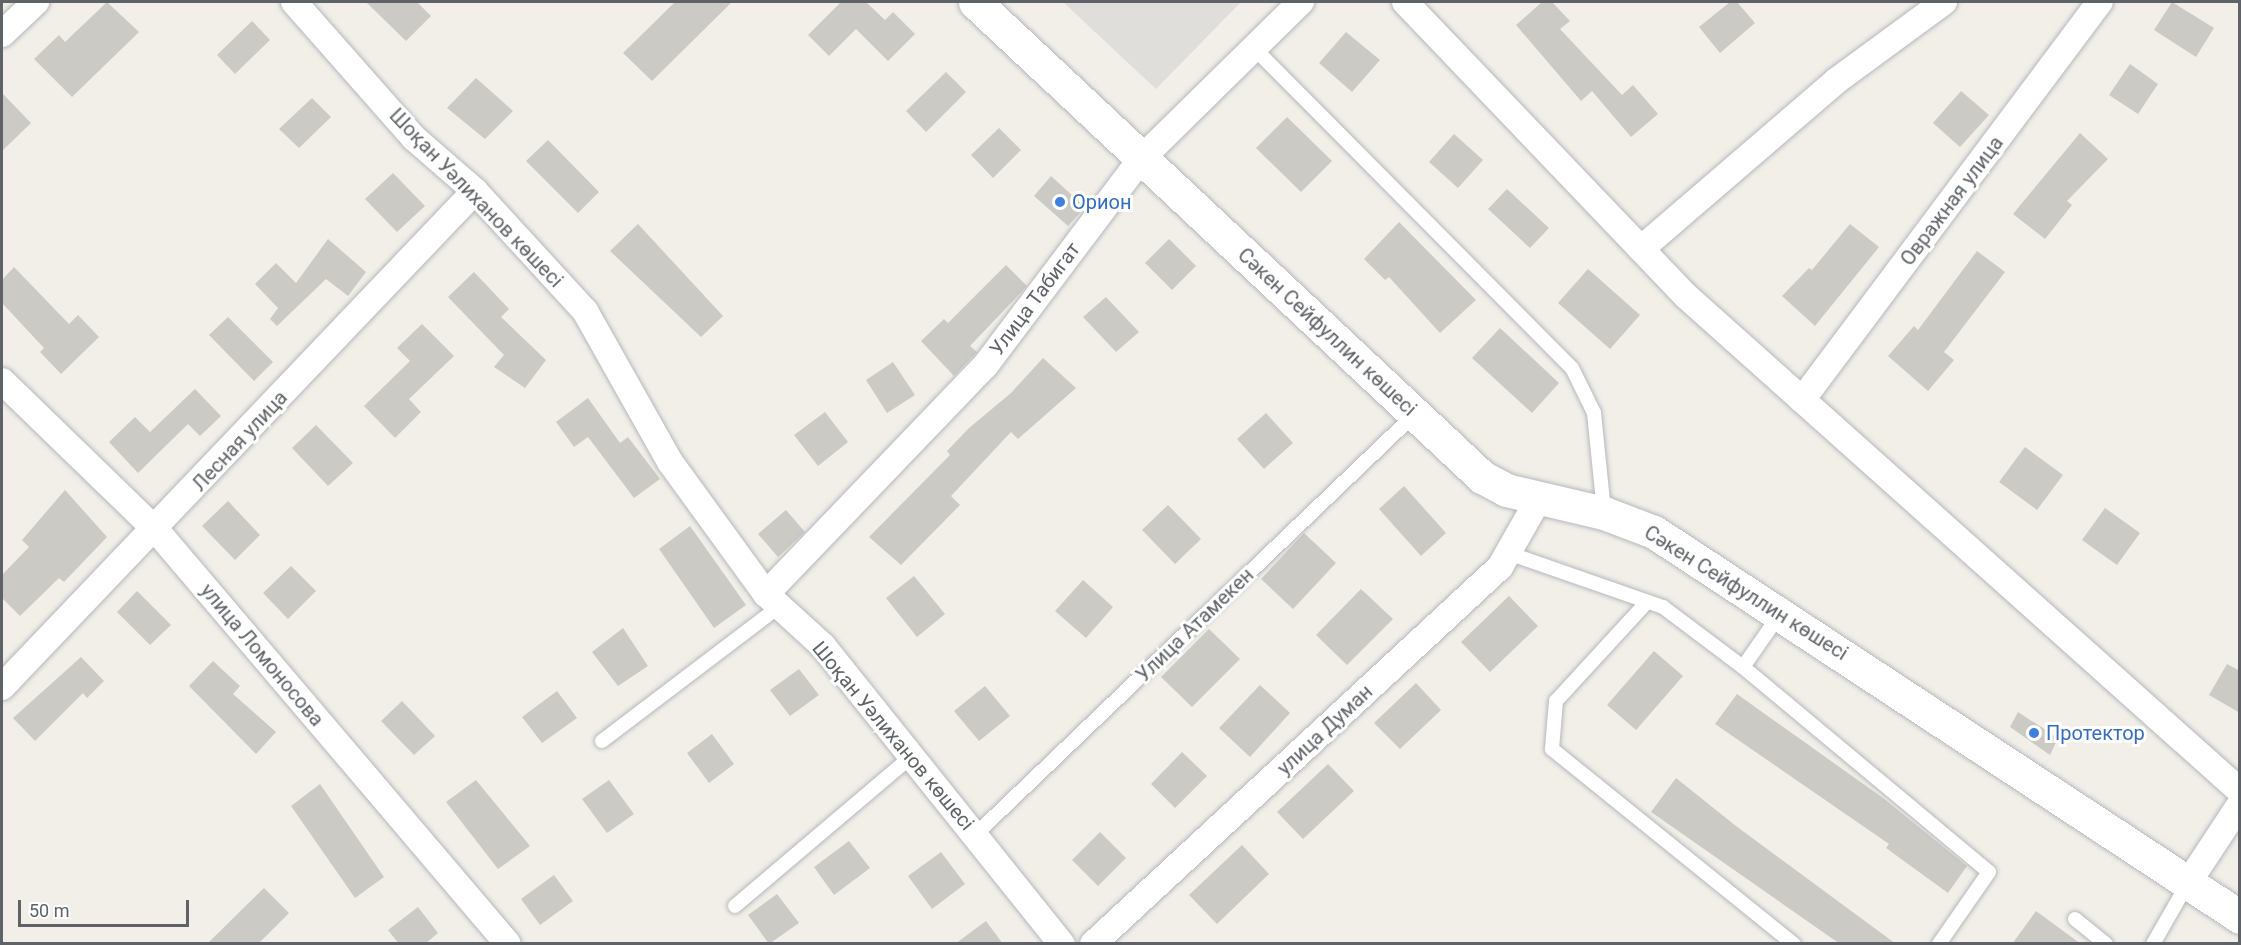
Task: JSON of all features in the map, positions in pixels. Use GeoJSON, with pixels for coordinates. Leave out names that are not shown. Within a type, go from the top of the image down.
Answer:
{"type":"FeatureCollection","features":[{"type":"Feature","properties":{"kind":"street"},"geometry":{"type":"LineString","coordinates":[[2,34],[36,2]]}},
{"type":"Feature","properties":{"kind":"street","name":"Шоқан Уәлиханов көшесі"},"geometry":{"type":"LineString","coordinates":[[294,2],[414,138],[476,191],[585,311],[670,462],[772,601],[823,646],[1062,944]]}},
{"type":"Feature","properties":{"kind":"street","name":"Сәкен Сейфуллин көшесі"},"geometry":{"type":"LineString","coordinates":[[975,2],[1482,477],[1538,500],[1604,513],[1654,532],[1781,613],[2240,917]]}},
{"type":"Feature","properties":{"kind":"street","name":"Улица Табигат"},"geometry":{"type":"LineString","coordinates":[[772,601],[985,366],[1142,158],[1301,2]]}},
{"type":"Feature","properties":{"kind":"street"},"geometry":{"type":"LineString","coordinates":[[1406,2],[1686,296],[2240,792]]}},
{"type":"Feature","properties":{"kind":"street"},"geometry":{"type":"LineString","coordinates":[[1641,249],[1836,81],[1944,2]]}},
{"type":"Feature","properties":{"kind":"street","name":"Овражная улица"},"geometry":{"type":"LineString","coordinates":[[1802,400],[2100,2]]}},
{"type":"Feature","properties":{"kind":"street","name":"Лесная улица"},"geometry":{"type":"LineString","coordinates":[[2,687],[156,530],[476,191]]}},
{"type":"Feature","properties":{"kind":"street","name":"улица Ломоносова"},"geometry":{"type":"LineString","coordinates":[[2,381],[156,530],[508,944]]}},
{"type":"Feature","properties":{"kind":"street","name":"улица Думан"},"geometry":{"type":"LineString","coordinates":[[1092,944],[1500,567],[1538,500]]}},
{"type":"Feature","properties":{"kind":"street"},"geometry":{"type":"LineString","coordinates":[[2188,883],[2240,804]]}},
{"type":"Feature","properties":{"kind":"lane"},"geometry":{"type":"LineString","coordinates":[[1254,48],[1572,368],[1594,413],[1604,513]]}},
{"type":"Feature","properties":{"kind":"lane","name":"Улица Атамекен"},"geometry":{"type":"LineString","coordinates":[[975,835],[1415,414]]}},
{"type":"Feature","properties":{"kind":"lane"},"geometry":{"type":"LineString","coordinates":[[1508,553],[1663,607],[1743,667],[1989,872],[1939,944]]}},
{"type":"Feature","properties":{"kind":"lane"},"geometry":{"type":"LineString","coordinates":[[602,741],[772,601]]}},
{"type":"Feature","properties":{"kind":"lane"},"geometry":{"type":"LineString","coordinates":[[1647,602],[1556,701],[1552,749],[1794,944]]}},
{"type":"Feature","properties":{"kind":"lane"},"geometry":{"type":"LineString","coordinates":[[1743,667],[1781,613]]}},
{"type":"Feature","properties":{"kind":"lane"},"geometry":{"type":"LineString","coordinates":[[735,906],[911,757]]}},
{"type":"Feature","properties":{"kind":"lane"},"geometry":{"type":"LineString","coordinates":[[2153,944],[2188,883]]}},
{"type":"Feature","properties":{"kind":"lane"},"geometry":{"type":"LineString","coordinates":[[2075,919],[2106,944]]}},
{"type":"Feature","properties":{"kind":"shaded area"},"geometry":{"type":"Polygon","coordinates":[[[1063,2],[1241,2],[1156,89],[1063,2]]]}},
{"type":"Feature","properties":{"kind":"building"},"geometry":{"type":"Polygon","coordinates":[[[107,2],[139,32],[72,97],[34,59],[59,35],[65,42],[107,2]]]}},
{"type":"Feature","properties":{"kind":"building"},"geometry":{"type":"Polygon","coordinates":[[[366,2],[417,2],[431,16],[406,41],[366,2]]]}},
{"type":"Feature","properties":{"kind":"building"},"geometry":{"type":"Polygon","coordinates":[[[675,2],[732,2],[652,81],[623,53],[675,2]]]}},
{"type":"Feature","properties":{"kind":"building"},"geometry":{"type":"Polygon","coordinates":[[[841,2],[866,2],[885,20],[893,12],[915,34],[888,61],[856,29],[829,56],[808,35],[841,2]]]}},
{"type":"Feature","properties":{"kind":"building"},"geometry":{"type":"Polygon","coordinates":[[[1542,2],[1552,2],[1570,21],[1560,29],[1622,95],[1633,85],[1658,114],[1631,137],[1592,91],[1581,101],[1516,25],[1542,2]]]}},
{"type":"Feature","properties":{"kind":"building"},"geometry":{"type":"Polygon","coordinates":[[[1730,2],[1737,2],[1755,23],[1720,53],[1699,27],[1730,2]]]}},
{"type":"Feature","properties":{"kind":"building"},"geometry":{"type":"Polygon","coordinates":[[[2172,2],[2214,28],[2196,57],[2154,30],[2172,2]]]}},
{"type":"Feature","properties":{"kind":"building"},"geometry":{"type":"Polygon","coordinates":[[[252,21],[270,40],[235,74],[217,55],[252,21]]]}},
{"type":"Feature","properties":{"kind":"building"},"geometry":{"type":"Polygon","coordinates":[[[1346,32],[1380,60],[1352,92],[1319,63],[1346,32]]]}},
{"type":"Feature","properties":{"kind":"building"},"geometry":{"type":"Polygon","coordinates":[[[2130,64],[2158,84],[2138,114],[2109,95],[2130,64]]]}},
{"type":"Feature","properties":{"kind":"building"},"geometry":{"type":"Polygon","coordinates":[[[946,72],[966,92],[926,132],[906,111],[946,72]]]}},
{"type":"Feature","properties":{"kind":"building"},"geometry":{"type":"Polygon","coordinates":[[[476,78],[513,111],[485,139],[447,108],[476,78]]]}},
{"type":"Feature","properties":{"kind":"building"},"geometry":{"type":"Polygon","coordinates":[[[1961,91],[1989,115],[1960,147],[1933,123],[1961,91]]]}},
{"type":"Feature","properties":{"kind":"building"},"geometry":{"type":"Polygon","coordinates":[[[2,93],[31,123],[2,151],[2,93]]]}},
{"type":"Feature","properties":{"kind":"building"},"geometry":{"type":"Polygon","coordinates":[[[312,98],[331,117],[299,148],[279,129],[312,98]]]}},
{"type":"Feature","properties":{"kind":"building"},"geometry":{"type":"Polygon","coordinates":[[[1287,117],[1332,161],[1301,192],[1256,148],[1287,117]]]}},
{"type":"Feature","properties":{"kind":"building"},"geometry":{"type":"Polygon","coordinates":[[[999,128],[1021,150],[993,178],[971,155],[999,128]]]}},
{"type":"Feature","properties":{"kind":"building"},"geometry":{"type":"Polygon","coordinates":[[[2080,133],[2108,159],[2067,201],[2072,205],[2045,239],[2013,214],[2080,133]]]}},
{"type":"Feature","properties":{"kind":"building"},"geometry":{"type":"Polygon","coordinates":[[[1454,134],[1483,160],[1458,188],[1429,162],[1454,134]]]}},
{"type":"Feature","properties":{"kind":"building"},"geometry":{"type":"Polygon","coordinates":[[[548,140],[599,192],[578,213],[526,161],[548,140]]]}},
{"type":"Feature","properties":{"kind":"building"},"geometry":{"type":"Polygon","coordinates":[[[393,173],[425,206],[397,232],[365,199],[393,173]]]}},
{"type":"Feature","properties":{"kind":"building","name":"Орион"},"geometry":{"type":"Polygon","coordinates":[[[1051,176],[1085,207],[1068,226],[1034,196],[1051,176]]]}},
{"type":"Feature","properties":{"kind":"building"},"geometry":{"type":"Polygon","coordinates":[[[1507,189],[1549,228],[1530,248],[1488,209],[1507,189]]]}},
{"type":"Feature","properties":{"kind":"building"},"geometry":{"type":"Polygon","coordinates":[[[1399,222],[1476,300],[1440,333],[1389,277],[1385,280],[1364,259],[1399,222]]]}},
{"type":"Feature","properties":{"kind":"building"},"geometry":{"type":"Polygon","coordinates":[[[638,224],[723,316],[701,337],[610,251],[638,224]]]}},
{"type":"Feature","properties":{"kind":"building"},"geometry":{"type":"Polygon","coordinates":[[[1850,224],[1879,247],[1815,326],[1782,296],[1809,268],[1812,270],[1850,224]]]}},
{"type":"Feature","properties":{"kind":"building"},"geometry":{"type":"Polygon","coordinates":[[[328,239],[366,272],[348,296],[326,279],[277,326],[270,319],[278,308],[255,284],[276,263],[296,283],[328,239]]]}},
{"type":"Feature","properties":{"kind":"building"},"geometry":{"type":"Polygon","coordinates":[[[1169,239],[1196,266],[1172,290],[1145,263],[1169,239]]]}},
{"type":"Feature","properties":{"kind":"building"},"geometry":{"type":"Polygon","coordinates":[[[1977,251],[2005,272],[1944,352],[1954,360],[1928,391],[1888,356],[1914,326],[1918,330],[1977,251]]]}},
{"type":"Feature","properties":{"kind":"building"},"geometry":{"type":"Polygon","coordinates":[[[1006,265],[1027,286],[970,346],[977,352],[954,376],[921,341],[944,319],[948,323],[1006,265]]]}},
{"type":"Feature","properties":{"kind":"building"},"geometry":{"type":"Polygon","coordinates":[[[14,267],[69,324],[78,315],[99,337],[61,374],[40,352],[44,348],[2,303],[2,280],[14,267]]]}},
{"type":"Feature","properties":{"kind":"building"},"geometry":{"type":"Polygon","coordinates":[[[1588,269],[1640,315],[1610,349],[1558,303],[1588,269]]]}},
{"type":"Feature","properties":{"kind":"building"},"geometry":{"type":"Polygon","coordinates":[[[474,272],[509,309],[501,317],[546,360],[525,388],[494,367],[504,355],[448,297],[474,272]]]}},
{"type":"Feature","properties":{"kind":"building"},"geometry":{"type":"Polygon","coordinates":[[[1106,297],[1139,332],[1116,352],[1083,317],[1106,297]]]}},
{"type":"Feature","properties":{"kind":"building"},"geometry":{"type":"Polygon","coordinates":[[[228,317],[273,362],[254,381],[209,335],[228,317]]]}},
{"type":"Feature","properties":{"kind":"building"},"geometry":{"type":"Polygon","coordinates":[[[422,324],[454,356],[409,399],[421,412],[395,438],[364,406],[410,361],[397,348],[422,324]]]}},
{"type":"Feature","properties":{"kind":"building"},"geometry":{"type":"Polygon","coordinates":[[[1500,328],[1559,383],[1532,413],[1472,358],[1500,328]]]}},
{"type":"Feature","properties":{"kind":"building"},"geometry":{"type":"Polygon","coordinates":[[[1043,358],[1076,388],[1018,439],[1011,432],[951,496],[960,505],[901,565],[869,537],[950,455],[947,451],[969,428],[1011,393],[1043,358]]]}},
{"type":"Feature","properties":{"kind":"building"},"geometry":{"type":"Polygon","coordinates":[[[893,362],[915,395],[887,413],[866,380],[893,362]]]}},
{"type":"Feature","properties":{"kind":"building"},"geometry":{"type":"Polygon","coordinates":[[[195,389],[221,416],[200,436],[188,424],[138,473],[109,442],[135,417],[150,432],[195,389]]]}},
{"type":"Feature","properties":{"kind":"building"},"geometry":{"type":"Polygon","coordinates":[[[588,398],[620,443],[628,437],[660,479],[634,498],[588,437],[574,447],[556,422],[588,398]]]}},
{"type":"Feature","properties":{"kind":"building"},"geometry":{"type":"Polygon","coordinates":[[[825,412],[848,442],[818,466],[794,435],[825,412]]]}},
{"type":"Feature","properties":{"kind":"building"},"geometry":{"type":"Polygon","coordinates":[[[1266,413],[1293,443],[1264,469],[1237,439],[1266,413]]]}},
{"type":"Feature","properties":{"kind":"building"},"geometry":{"type":"Polygon","coordinates":[[[316,425],[353,463],[328,486],[292,448],[316,425]]]}},
{"type":"Feature","properties":{"kind":"building"},"geometry":{"type":"Polygon","coordinates":[[[2025,447],[2063,475],[2037,510],[1999,482],[2025,447]]]}},
{"type":"Feature","properties":{"kind":"building"},"geometry":{"type":"Polygon","coordinates":[[[1404,486],[1446,533],[1421,556],[1379,509],[1404,486]]]}},
{"type":"Feature","properties":{"kind":"building"},"geometry":{"type":"Polygon","coordinates":[[[65,490],[107,537],[64,582],[59,578],[20,616],[2,598],[2,575],[29,547],[22,540],[65,490]]]}},
{"type":"Feature","properties":{"kind":"building"},"geometry":{"type":"Polygon","coordinates":[[[228,501],[260,535],[235,560],[202,526],[228,501]]]}},
{"type":"Feature","properties":{"kind":"building"},"geometry":{"type":"Polygon","coordinates":[[[1168,505],[1201,539],[1175,564],[1142,530],[1168,505]]]}},
{"type":"Feature","properties":{"kind":"building"},"geometry":{"type":"Polygon","coordinates":[[[2105,508],[2140,533],[2117,565],[2082,540],[2105,508]]]}},
{"type":"Feature","properties":{"kind":"building"},"geometry":{"type":"Polygon","coordinates":[[[786,510],[805,532],[778,557],[758,534],[786,510]]]}},
{"type":"Feature","properties":{"kind":"building"},"geometry":{"type":"Polygon","coordinates":[[[690,526],[746,605],[714,628],[659,549],[690,526]]]}},
{"type":"Feature","properties":{"kind":"building"},"geometry":{"type":"Polygon","coordinates":[[[1304,533],[1336,563],[1293,609],[1261,579],[1304,533]]]}},
{"type":"Feature","properties":{"kind":"building"},"geometry":{"type":"Polygon","coordinates":[[[291,566],[316,591],[288,619],[263,593],[291,566]]]}},
{"type":"Feature","properties":{"kind":"building"},"geometry":{"type":"Polygon","coordinates":[[[914,576],[945,614],[917,637],[886,598],[914,576]]]}},
{"type":"Feature","properties":{"kind":"building"},"geometry":{"type":"Polygon","coordinates":[[[1083,580],[1113,607],[1086,638],[1055,611],[1083,580]]]}},
{"type":"Feature","properties":{"kind":"building"},"geometry":{"type":"Polygon","coordinates":[[[1361,589],[1393,619],[1347,665],[1316,635],[1361,589]]]}},
{"type":"Feature","properties":{"kind":"building"},"geometry":{"type":"Polygon","coordinates":[[[137,591],[171,625],[150,645],[117,612],[137,591]]]}},
{"type":"Feature","properties":{"kind":"building"},"geometry":{"type":"Polygon","coordinates":[[[1509,596],[1538,626],[1490,672],[1461,642],[1509,596]]]}},
{"type":"Feature","properties":{"kind":"building"},"geometry":{"type":"Polygon","coordinates":[[[623,628],[648,666],[618,686],[592,652],[623,628]]]}},
{"type":"Feature","properties":{"kind":"building"},"geometry":{"type":"Polygon","coordinates":[[[1209,629],[1240,659],[1192,707],[1161,677],[1209,629]]]}},
{"type":"Feature","properties":{"kind":"building"},"geometry":{"type":"Polygon","coordinates":[[[1654,651],[1683,676],[1636,730],[1607,705],[1654,651]]]}},
{"type":"Feature","properties":{"kind":"building"},"geometry":{"type":"Polygon","coordinates":[[[81,657],[104,681],[87,698],[83,693],[35,741],[13,718],[81,657]]]}},
{"type":"Feature","properties":{"kind":"building"},"geometry":{"type":"Polygon","coordinates":[[[213,661],[240,686],[233,694],[276,732],[256,754],[189,686],[213,661]]]}},
{"type":"Feature","properties":{"kind":"building"},"geometry":{"type":"Polygon","coordinates":[[[2227,664],[2240,671],[2240,713],[2209,695],[2227,664]]]}},
{"type":"Feature","properties":{"kind":"building"},"geometry":{"type":"Polygon","coordinates":[[[799,669],[819,695],[790,716],[770,690],[799,669]]]}},
{"type":"Feature","properties":{"kind":"building"},"geometry":{"type":"Polygon","coordinates":[[[1416,683],[1441,710],[1400,749],[1374,723],[1416,683]]]}},
{"type":"Feature","properties":{"kind":"building"},"geometry":{"type":"Polygon","coordinates":[[[1260,685],[1290,713],[1250,757],[1219,728],[1260,685]]]}},
{"type":"Feature","properties":{"kind":"building"},"geometry":{"type":"Polygon","coordinates":[[[985,686],[1010,716],[979,741],[954,711],[985,686]]]}},
{"type":"Feature","properties":{"kind":"building"},"geometry":{"type":"Polygon","coordinates":[[[557,691],[577,718],[542,743],[522,717],[557,691]]]}},
{"type":"Feature","properties":{"kind":"building"},"geometry":{"type":"Polygon","coordinates":[[[1737,694],[1883,798],[1967,866],[1948,893],[1886,848],[1889,844],[1715,724],[1737,694]]]}},
{"type":"Feature","properties":{"kind":"building"},"geometry":{"type":"Polygon","coordinates":[[[402,701],[435,736],[414,755],[381,721],[402,701]]]}},
{"type":"Feature","properties":{"kind":"building","name":"Протектор"},"geometry":{"type":"Polygon","coordinates":[[[2018,712],[2058,738],[2050,755],[2010,727],[2018,712]]]}},
{"type":"Feature","properties":{"kind":"building"},"geometry":{"type":"Polygon","coordinates":[[[712,734],[734,764],[709,783],[687,753],[712,734]]]}},
{"type":"Feature","properties":{"kind":"building"},"geometry":{"type":"Polygon","coordinates":[[[1182,752],[1207,776],[1175,808],[1151,784],[1182,752]]]}},
{"type":"Feature","properties":{"kind":"building"},"geometry":{"type":"Polygon","coordinates":[[[1328,764],[1354,791],[1303,839],[1277,812],[1328,764]]]}},
{"type":"Feature","properties":{"kind":"building"},"geometry":{"type":"Polygon","coordinates":[[[1676,778],[1736,826],[1896,944],[1840,944],[1651,812],[1676,778]]]}},
{"type":"Feature","properties":{"kind":"building"},"geometry":{"type":"Polygon","coordinates":[[[476,780],[530,846],[498,869],[446,802],[476,780]]]}},
{"type":"Feature","properties":{"kind":"building"},"geometry":{"type":"Polygon","coordinates":[[[609,780],[634,814],[607,833],[582,799],[609,780]]]}},
{"type":"Feature","properties":{"kind":"building"},"geometry":{"type":"Polygon","coordinates":[[[320,784],[384,877],[355,898],[291,806],[320,784]]]}},
{"type":"Feature","properties":{"kind":"building"},"geometry":{"type":"Polygon","coordinates":[[[1100,832],[1126,858],[1098,886],[1072,860],[1100,832]]]}},
{"type":"Feature","properties":{"kind":"building"},"geometry":{"type":"Polygon","coordinates":[[[849,841],[870,868],[834,895],[814,867],[849,841]]]}},
{"type":"Feature","properties":{"kind":"building"},"geometry":{"type":"Polygon","coordinates":[[[1242,845],[1269,874],[1217,924],[1189,895],[1242,845]]]}},
{"type":"Feature","properties":{"kind":"building"},"geometry":{"type":"Polygon","coordinates":[[[941,852],[965,884],[932,909],[908,876],[941,852]]]}},
{"type":"Feature","properties":{"kind":"building"},"geometry":{"type":"Polygon","coordinates":[[[554,875],[573,901],[540,925],[521,899],[554,875]]]}},
{"type":"Feature","properties":{"kind":"building"},"geometry":{"type":"Polygon","coordinates":[[[264,888],[289,913],[258,944],[207,944],[264,888]]]}},
{"type":"Feature","properties":{"kind":"building"},"geometry":{"type":"Polygon","coordinates":[[[777,894],[799,923],[769,944],[748,915],[777,894]]]}},
{"type":"Feature","properties":{"kind":"building"},"geometry":{"type":"Polygon","coordinates":[[[418,907],[438,933],[425,944],[399,944],[388,930],[418,907]]]}},
{"type":"Feature","properties":{"kind":"building"},"geometry":{"type":"Polygon","coordinates":[[[2036,911],[2081,944],[2012,944],[2036,911]]]}},
{"type":"Feature","properties":{"kind":"building"},"geometry":{"type":"Polygon","coordinates":[[[986,921],[1003,944],[955,944],[986,921]]]}},
{"type":"Feature","properties":{"kind":"place","name":"Орион"},"geometry":{"type":"Point","coordinates":[1060,202]}},
{"type":"Feature","properties":{"kind":"place","name":"Протектор"},"geometry":{"type":"Point","coordinates":[2034,733]}}]}
